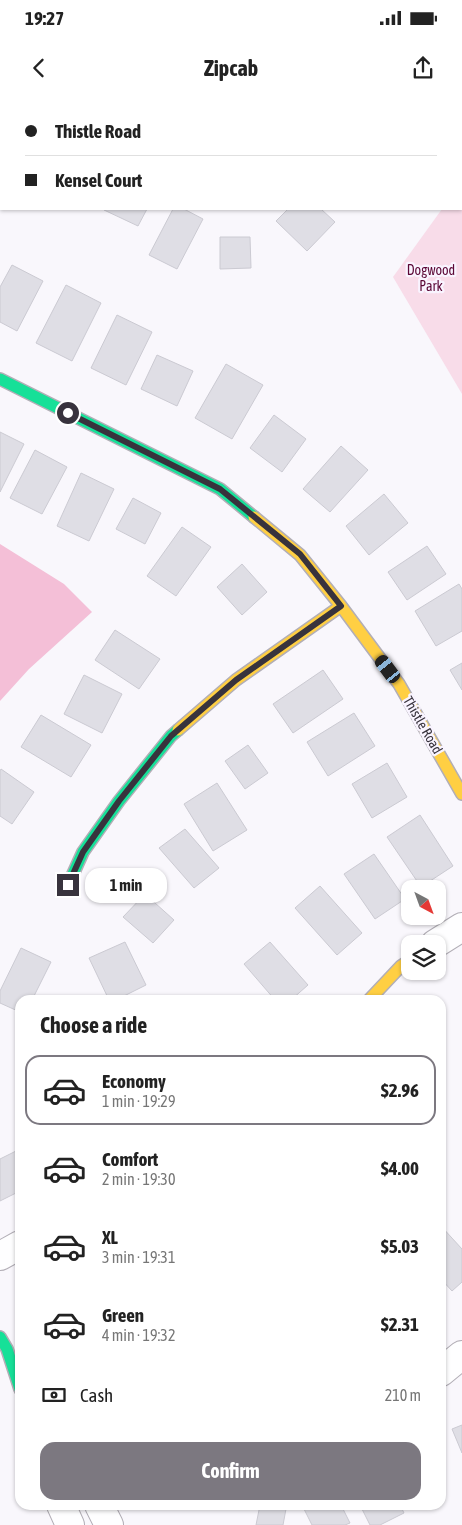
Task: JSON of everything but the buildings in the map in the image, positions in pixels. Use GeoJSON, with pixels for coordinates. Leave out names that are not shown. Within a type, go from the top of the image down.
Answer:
{"type":"FeatureCollection","features":[{"type":"Feature","properties":{"kind":"street","name":"Thistle Road"},"geometry":{"type":"LineString","coordinates":[[0,380],[220,489],[300,554],[399,684],[462,794]]}},
{"type":"Feature","properties":{"kind":"street"},"geometry":{"type":"LineString","coordinates":[[68,885],[83,852],[119,801],[171,736],[236,680],[341,606]]}},
{"type":"Feature","properties":{"kind":"street"},"geometry":{"type":"LineString","coordinates":[[446,937],[462,926]]}},
{"type":"Feature","properties":{"kind":"street"},"geometry":{"type":"LineString","coordinates":[[374,995],[401,967]]}},
{"type":"Feature","properties":{"kind":"street"},"geometry":{"type":"LineString","coordinates":[[0,1256],[15,1248]]}},
{"type":"Feature","properties":{"kind":"street"},"geometry":{"type":"LineString","coordinates":[[9,1352],[15,1372]]}},
{"type":"Feature","properties":{"kind":"street"},"geometry":{"type":"LineString","coordinates":[[446,1368],[462,1355]]}},
{"type":"Feature","properties":{"kind":"street"},"geometry":{"type":"LineString","coordinates":[[63,1510],[70,1525]]}},
{"type":"Feature","properties":{"kind":"street"},"geometry":{"type":"LineString","coordinates":[[102,1510],[109,1525]]}},
{"type":"Feature","properties":{"kind":"green space","name":"Dogwood Park"},"geometry":{"type":"Polygon","coordinates":[[[441,210],[462,210],[462,394],[393,277],[441,210]]]}},
{"type":"Feature","properties":{"kind":"shaded area"},"geometry":{"type":"Polygon","coordinates":[[[0,544],[64,584],[92,612],[29,669],[0,701],[0,544]]]}},
{"type":"Feature","properties":{"kind":"traffic: fast"},"geometry":{"type":"LineString","coordinates":[[0,379],[220,489],[254,517]]}},
{"type":"Feature","properties":{"kind":"traffic: fast"},"geometry":{"type":"LineString","coordinates":[[68,885],[83,852],[119,801],[171,736],[178,730]]}},
{"type":"Feature","properties":{"kind":"traffic: fast"},"geometry":{"type":"LineString","coordinates":[[0,1337],[7,1349],[15,1374]]}},
{"type":"Feature","properties":{"kind":"traffic: slow"},"geometry":{"type":"LineString","coordinates":[[254,517],[300,555],[341,606],[399,684],[462,794]]}},
{"type":"Feature","properties":{"kind":"traffic: slow"},"geometry":{"type":"LineString","coordinates":[[178,730],[236,680],[341,606]]}},
{"type":"Feature","properties":{"kind":"traffic: slow"},"geometry":{"type":"LineString","coordinates":[[374,995],[401,966]]}},
{"type":"Feature","properties":{"kind":"route"},"geometry":{"type":"LineString","coordinates":[[68,413],[220,489],[300,554],[341,606],[236,680],[171,736],[119,801],[83,852],[68,885]]}}]}
